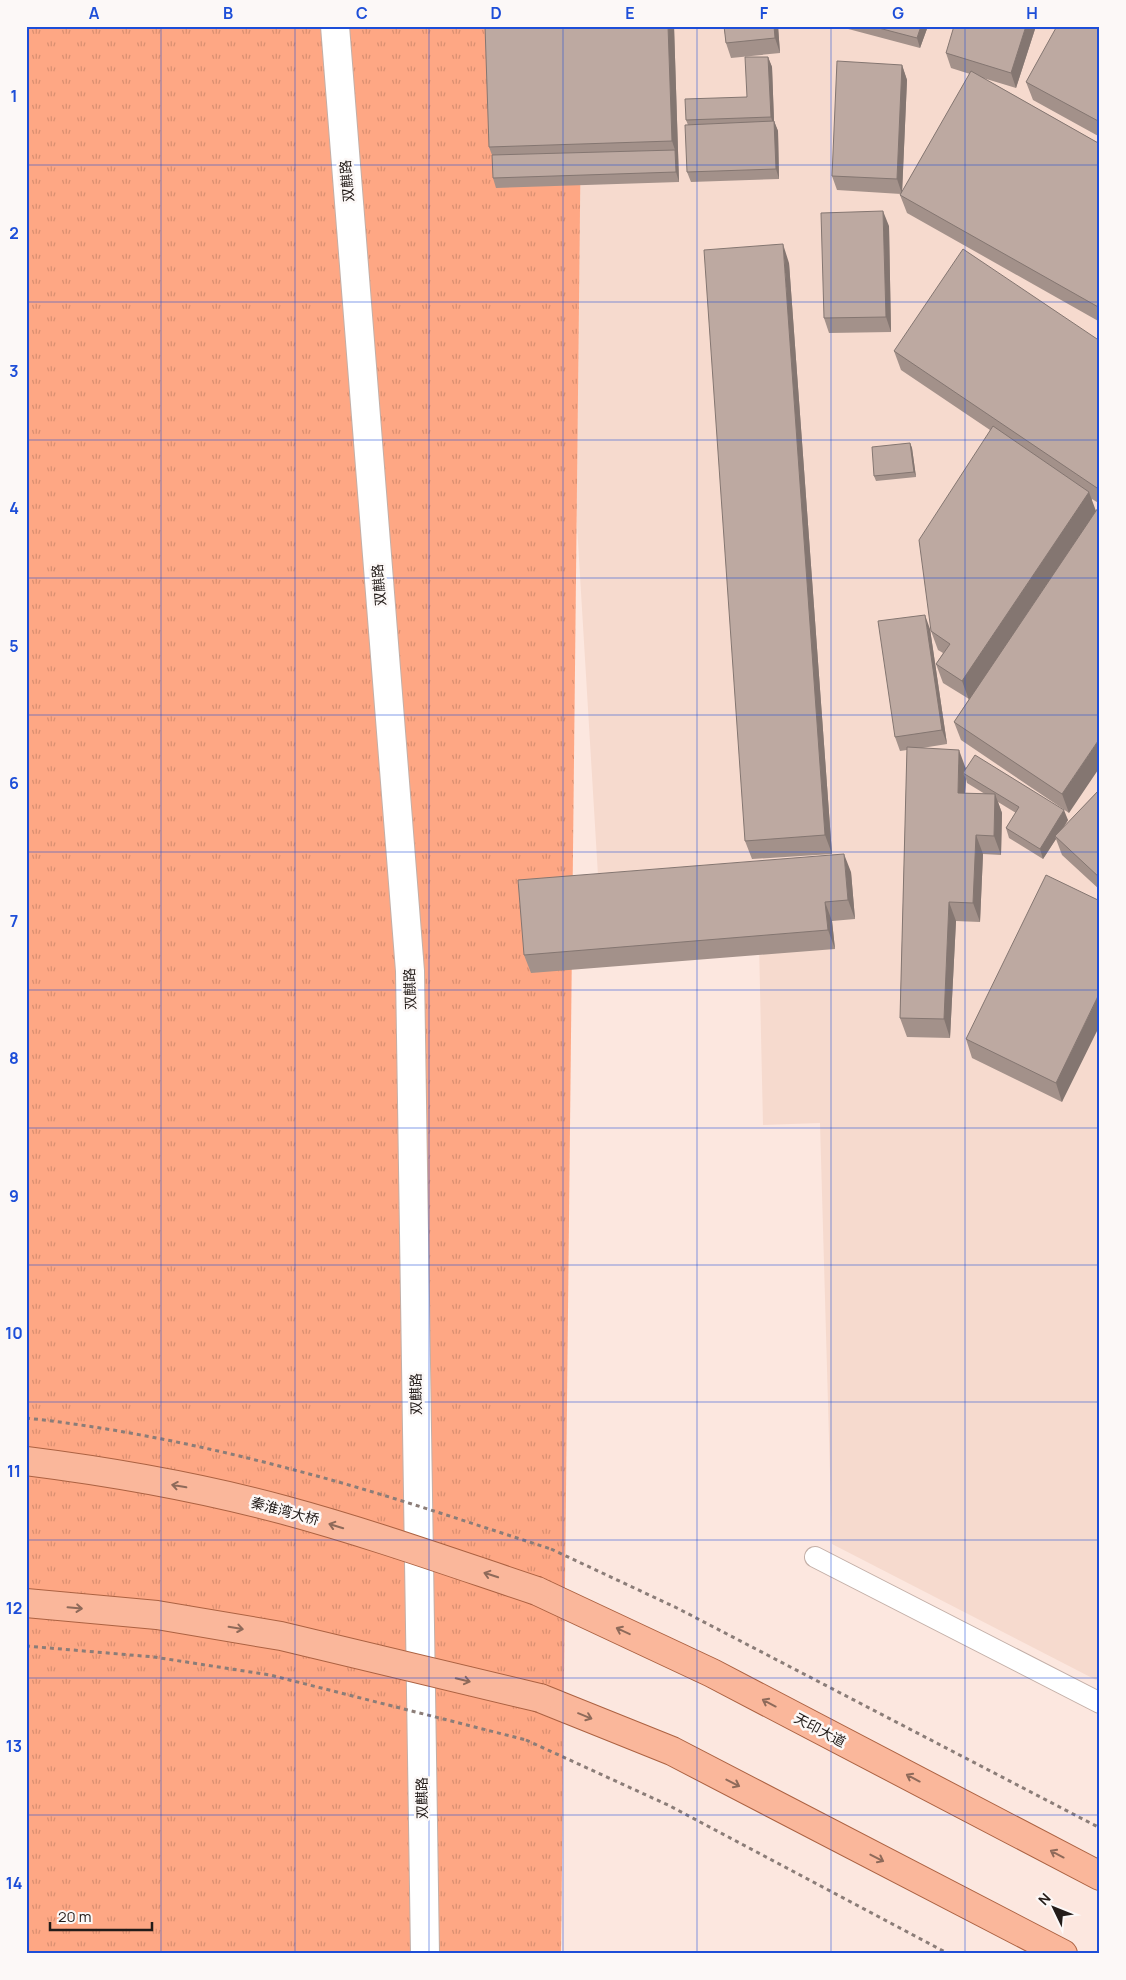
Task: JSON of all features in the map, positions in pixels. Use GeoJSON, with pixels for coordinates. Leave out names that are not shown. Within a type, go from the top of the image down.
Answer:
{"type":"FeatureCollection","features":[{"type":"Feature","properties":{"kind":"main road","name":"秦淮湾大桥"},"geometry":{"type":"LineString","coordinates":[[26,1461],[195,1488],[284,1510],[537,1591]]}},
{"type":"Feature","properties":{"kind":"main road","name":"天印大道"},"geometry":{"type":"LineString","coordinates":[[537,1591],[712,1673],[1100,1876]]}},
{"type":"Feature","properties":{"kind":"main road"},"geometry":{"type":"LineString","coordinates":[[26,1603],[157,1615],[281,1636],[540,1698],[672,1751],[1062,1954]]}},
{"type":"Feature","properties":{"kind":"street","name":"双麒路"},"geometry":{"type":"LineString","coordinates":[[335,26],[410,971],[424,1954]]}},
{"type":"Feature","properties":{"kind":"lane"},"geometry":{"type":"LineString","coordinates":[[815,1557],[1100,1703]]}},
{"type":"Feature","properties":{"kind":"path"},"geometry":{"type":"LineString","coordinates":[[26,1418],[78,1424],[208,1449],[299,1471],[551,1550],[677,1608],[1100,1828]]}},
{"type":"Feature","properties":{"kind":"path"},"geometry":{"type":"LineString","coordinates":[[26,1646],[154,1657],[270,1675],[526,1740],[668,1805],[949,1954]]}},
{"type":"Feature","properties":{"kind":"shaded area"},"geometry":{"type":"Polygon","coordinates":[[[470,26],[1100,26],[1100,1682],[832,1544],[820,1123],[763,1125],[758,898],[600,909],[560,242],[470,26]]]}},
{"type":"Feature","properties":{"kind":"green space"},"geometry":{"type":"Polygon","coordinates":[[[26,26],[582,26],[561,1954],[26,1954],[26,26]]]}},
{"type":"Feature","properties":{"kind":"building"},"geometry":{"type":"Polygon","coordinates":[[[485,26],[668,26],[672,141],[489,147],[485,26]]]}},
{"type":"Feature","properties":{"kind":"building"},"geometry":{"type":"Polygon","coordinates":[[[724,26],[774,26],[775,38],[726,43],[724,26]]]}},
{"type":"Feature","properties":{"kind":"building"},"geometry":{"type":"Polygon","coordinates":[[[871,26],[921,26],[917,38],[871,26]]]}},
{"type":"Feature","properties":{"kind":"building"},"geometry":{"type":"Polygon","coordinates":[[[954,26],[1026,26],[1011,73],[946,53],[954,26]]]}},
{"type":"Feature","properties":{"kind":"building"},"geometry":{"type":"Polygon","coordinates":[[[1057,26],[1100,26],[1100,122],[1026,82],[1057,26]]]}},
{"type":"Feature","properties":{"kind":"building"},"geometry":{"type":"Polygon","coordinates":[[[745,57],[768,57],[771,117],[686,120],[685,99],[747,97],[745,57]]]}},
{"type":"Feature","properties":{"kind":"building"},"geometry":{"type":"Polygon","coordinates":[[[837,61],[902,65],[897,179],[832,176],[837,61]]]}},
{"type":"Feature","properties":{"kind":"building"},"geometry":{"type":"Polygon","coordinates":[[[971,71],[1100,144],[1100,308],[900,195],[971,71]]]}},
{"type":"Feature","properties":{"kind":"building"},"geometry":{"type":"Polygon","coordinates":[[[774,121],[776,169],[687,172],[685,125],[774,121]]]}},
{"type":"Feature","properties":{"kind":"building"},"geometry":{"type":"Polygon","coordinates":[[[675,150],[676,172],[493,178],[492,155],[675,150]]]}},
{"type":"Feature","properties":{"kind":"building"},"geometry":{"type":"Polygon","coordinates":[[[883,211],[886,317],[824,318],[821,213],[883,211]]]}},
{"type":"Feature","properties":{"kind":"building"},"geometry":{"type":"Polygon","coordinates":[[[783,244],[825,835],[745,841],[704,250],[783,244]]]}},
{"type":"Feature","properties":{"kind":"building"},"geometry":{"type":"Polygon","coordinates":[[[963,249],[1100,341],[1100,490],[894,351],[963,249]]]}},
{"type":"Feature","properties":{"kind":"building"},"geometry":{"type":"Polygon","coordinates":[[[993,426],[1089,492],[962,681],[936,664],[950,644],[931,631],[919,540],[993,426]]]}},
{"type":"Feature","properties":{"kind":"building"},"geometry":{"type":"Polygon","coordinates":[[[910,443],[914,472],[874,476],[872,447],[910,443]]]}},
{"type":"Feature","properties":{"kind":"building"},"geometry":{"type":"Polygon","coordinates":[[[1100,505],[1100,738],[1062,794],[954,722],[1100,505]]]}},
{"type":"Feature","properties":{"kind":"building"},"geometry":{"type":"Polygon","coordinates":[[[925,615],[942,730],[895,737],[878,621],[925,615]]]}},
{"type":"Feature","properties":{"kind":"building"},"geometry":{"type":"Polygon","coordinates":[[[907,747],[959,750],[958,793],[995,794],[994,836],[976,835],[973,903],[949,902],[944,1019],[900,1018],[907,747]]]}},
{"type":"Feature","properties":{"kind":"building"},"geometry":{"type":"Polygon","coordinates":[[[975,755],[1064,810],[1040,849],[1006,828],[1019,807],[963,773],[975,755]]]}},
{"type":"Feature","properties":{"kind":"building"},"geometry":{"type":"Polygon","coordinates":[[[1100,789],[1100,878],[1055,836],[1100,789]]]}},
{"type":"Feature","properties":{"kind":"building"},"geometry":{"type":"Polygon","coordinates":[[[844,854],[848,900],[825,902],[828,930],[524,955],[518,880],[844,854]]]}},
{"type":"Feature","properties":{"kind":"building"},"geometry":{"type":"Polygon","coordinates":[[[1046,875],[1100,901],[1100,992],[1056,1083],[966,1039],[1046,875]]]}}]}
